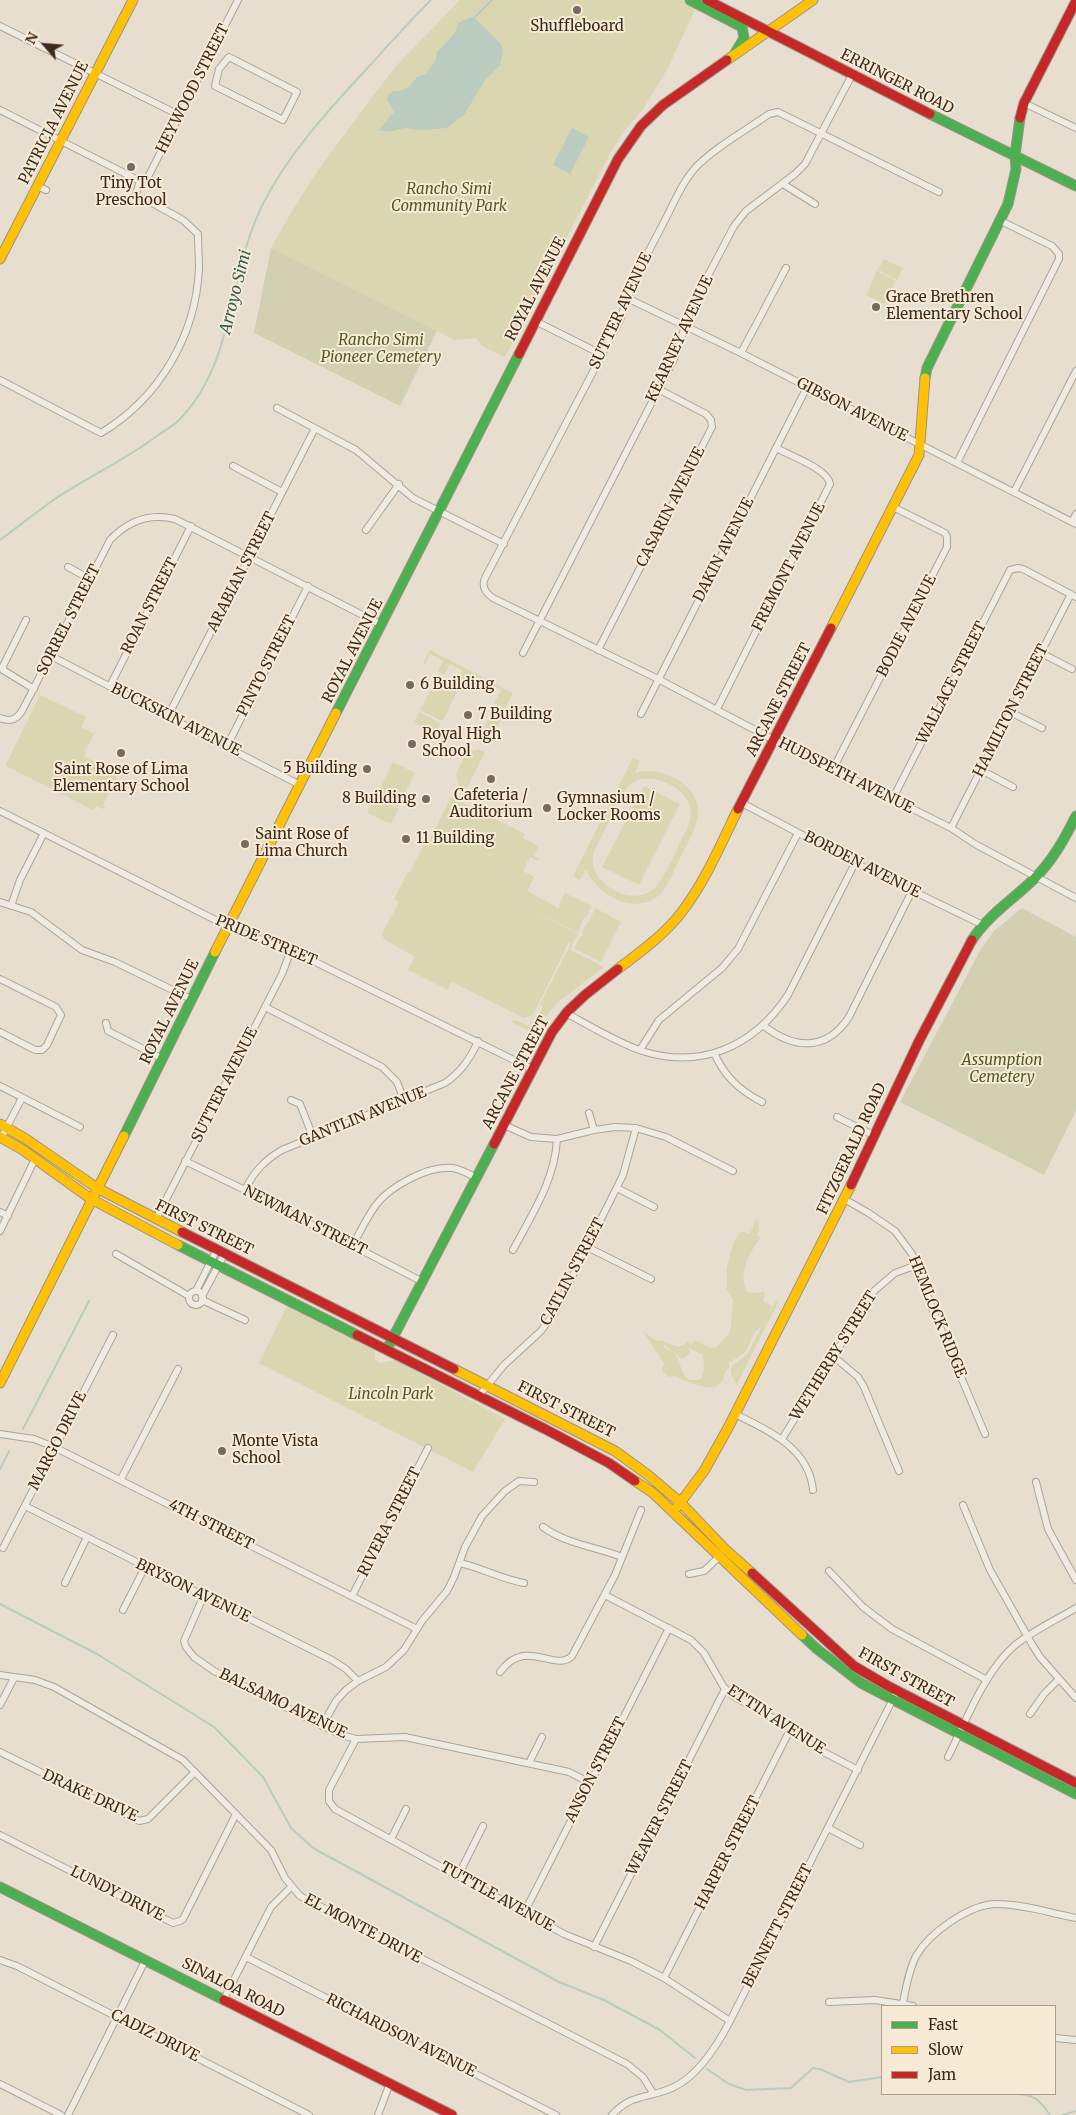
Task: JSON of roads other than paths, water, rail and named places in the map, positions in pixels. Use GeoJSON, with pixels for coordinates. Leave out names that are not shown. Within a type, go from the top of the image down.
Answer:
{"type":"FeatureCollection","features":[{"type":"Feature","properties":{"kind":"main road","name":"PATRICIA AVENUE"},"geometry":{"type":"LineString","coordinates":[[0,259],[42,188],[60,141],[133,0]]}},
{"type":"Feature","properties":{"kind":"main road"},"geometry":{"type":"LineString","coordinates":[[690,0],[742,27],[744,38],[731,58]]}},
{"type":"Feature","properties":{"kind":"main road","name":"ERRINGER ROAD"},"geometry":{"type":"LineString","coordinates":[[707,0],[852,76],[1076,186]]}},
{"type":"Feature","properties":{"kind":"main road","name":"ROYAL AVENUE"},"geometry":{"type":"LineString","coordinates":[[0,1382],[163,1059],[191,999],[618,159],[632,137],[663,105],[813,0]]}},
{"type":"Feature","properties":{"kind":"main road","name":"ARCANE STREET"},"geometry":{"type":"LineString","coordinates":[[387,1350],[552,1032],[566,1013],[580,999],[669,928],[683,913],[695,894],[742,803],[913,468],[920,444],[922,392],[927,368],[1001,221],[1013,186],[1015,155],[1024,103],[1076,1]]}},
{"type":"Feature","properties":{"kind":"main road","name":"FITZGERALD ROAD"},"geometry":{"type":"LineString","coordinates":[[673,1511],[681,1503],[701,1473],[735,1414],[844,1199],[900,1078],[967,948],[983,925],[1036,877],[1060,847],[1076,816]]}},
{"type":"Feature","properties":{"kind":"main road","name":"FIRST STREET"},"geometry":{"type":"LineString","coordinates":[[3,1126],[97,1188],[487,1386],[550,1416],[615,1451],[681,1503],[725,1549],[841,1656],[867,1675],[1076,1783]]}},
{"type":"Feature","properties":{"kind":"main road","name":"FIRST STREET"},"geometry":{"type":"LineString","coordinates":[[1,1137],[91,1199],[214,1264],[609,1463],[653,1493],[835,1664],[861,1683],[892,1701],[1076,1794]]}},
{"type":"Feature","properties":{"kind":"main road","name":"SINALOA ROAD"},"geometry":{"type":"LineString","coordinates":[[0,1887],[452,2115]]}},
{"type":"Feature","properties":{"kind":"street","name":"HEYWOOD STREET"},"geometry":{"type":"LineString","coordinates":[[140,182],[148,177],[238,0]]}},
{"type":"Feature","properties":{"kind":"street"},"geometry":{"type":"LineString","coordinates":[[0,26],[179,115]]}},
{"type":"Feature","properties":{"kind":"street"},"geometry":{"type":"LineString","coordinates":[[229,57],[298,92],[283,120],[215,86],[219,69],[229,57]]}},
{"type":"Feature","properties":{"kind":"street"},"geometry":{"type":"LineString","coordinates":[[206,63],[219,69]]}},
{"type":"Feature","properties":{"kind":"street","name":"KEARNEY AVENUE"},"geometry":{"type":"LineString","coordinates":[[523,653],[674,359],[692,306],[739,218],[783,184],[805,164],[812,154],[819,134],[852,76]]}},
{"type":"Feature","properties":{"kind":"street"},"geometry":{"type":"LineString","coordinates":[[1024,103],[1076,128]]}},
{"type":"Feature","properties":{"kind":"street"},"geometry":{"type":"LineString","coordinates":[[0,110],[140,182],[136,194]]}},
{"type":"Feature","properties":{"kind":"street","name":"SUTTER AVENUE"},"geometry":{"type":"LineString","coordinates":[[484,588],[483,582],[603,355],[620,320],[627,298],[680,190],[688,178],[706,158],[773,112],[782,113],[819,134]]}},
{"type":"Feature","properties":{"kind":"street"},"geometry":{"type":"LineString","coordinates":[[819,134],[939,192]]}},
{"type":"Feature","properties":{"kind":"street"},"geometry":{"type":"LineString","coordinates":[[783,184],[815,204]]}},
{"type":"Feature","properties":{"kind":"street"},"geometry":{"type":"LineString","coordinates":[[0,380],[101,433],[119,422],[144,399],[173,362],[187,330],[199,269],[198,234],[183,220],[145,199]]}},
{"type":"Feature","properties":{"kind":"street"},"geometry":{"type":"LineString","coordinates":[[957,463],[1059,259],[1052,246],[1001,221]]}},
{"type":"Feature","properties":{"kind":"street"},"geometry":{"type":"LineString","coordinates":[[741,353],[786,268]]}},
{"type":"Feature","properties":{"kind":"street","name":"GIBSON AVENUE"},"geometry":{"type":"LineString","coordinates":[[627,298],[741,353],[1074,523]]}},
{"type":"Feature","properties":{"kind":"street"},"geometry":{"type":"LineString","coordinates":[[535,321],[603,355]]}},
{"type":"Feature","properties":{"kind":"street"},"geometry":{"type":"LineString","coordinates":[[1014,492],[1076,371]]}},
{"type":"Feature","properties":{"kind":"street","name":"DAKIN AVENUE"},"geometry":{"type":"LineString","coordinates":[[641,714],[807,387]]}},
{"type":"Feature","properties":{"kind":"street","name":"CASARIN AVENUE"},"geometry":{"type":"LineString","coordinates":[[598,650],[712,428],[712,420],[706,414],[658,390]]}},
{"type":"Feature","properties":{"kind":"street"},"geometry":{"type":"LineString","coordinates":[[277,408],[356,450],[413,498],[504,544]]}},
{"type":"Feature","properties":{"kind":"street","name":"ARABIAN STREET"},"geometry":{"type":"LineString","coordinates":[[168,716],[315,428]]}},
{"type":"Feature","properties":{"kind":"street","name":"FREMONT AVENUE"},"geometry":{"type":"LineString","coordinates":[[717,709],[830,484],[827,475],[823,472],[776,448]]}},
{"type":"Feature","properties":{"kind":"street"},"geometry":{"type":"LineString","coordinates":[[233,466],[282,492]]}},
{"type":"Feature","properties":{"kind":"street"},"geometry":{"type":"LineString","coordinates":[[366,530],[398,484]]}},
{"type":"Feature","properties":{"kind":"street","name":"BODIE AVENUE"},"geometry":{"type":"LineString","coordinates":[[833,770],[947,547],[948,542],[945,533],[893,507]]}},
{"type":"Feature","properties":{"kind":"street"},"geometry":{"type":"LineString","coordinates":[[1074,523],[1076,514]]}},
{"type":"Feature","properties":{"kind":"street","name":"SORREL STREET"},"geometry":{"type":"LineString","coordinates":[[0,718],[8,721],[18,717],[110,540],[119,530],[142,518],[167,517],[191,526]]}},
{"type":"Feature","properties":{"kind":"street"},"geometry":{"type":"LineString","coordinates":[[191,526],[382,625]]}},
{"type":"Feature","properties":{"kind":"street","name":"ROAN STREET"},"geometry":{"type":"LineString","coordinates":[[110,686],[191,526]]}},
{"type":"Feature","properties":{"kind":"street"},"geometry":{"type":"LineString","coordinates":[[68,568],[90,579]]}},
{"type":"Feature","properties":{"kind":"street","name":"WALLACE STREET"},"geometry":{"type":"LineString","coordinates":[[892,800],[1008,573],[1013,568],[1023,570],[1073,595]]}},
{"type":"Feature","properties":{"kind":"street","name":"PINTO STREET"},"geometry":{"type":"LineString","coordinates":[[227,746],[308,586]]}},
{"type":"Feature","properties":{"kind":"street","name":"HUDSPETH AVENUE"},"geometry":{"type":"LineString","coordinates":[[484,588],[486,594],[493,598],[658,679],[774,740],[951,828],[975,844],[1076,898]]}},
{"type":"Feature","properties":{"kind":"street","name":"HAMILTON STREET"},"geometry":{"type":"LineString","coordinates":[[951,828],[1040,653],[1073,595]]}},
{"type":"Feature","properties":{"kind":"street"},"geometry":{"type":"LineString","coordinates":[[26,620],[3,666],[3,670],[34,689]]}},
{"type":"Feature","properties":{"kind":"street"},"geometry":{"type":"LineString","coordinates":[[1040,653],[1072,669]]}},
{"type":"Feature","properties":{"kind":"street","name":"BUCKSKIN AVENUE"},"geometry":{"type":"LineString","coordinates":[[51,656],[300,785]]}},
{"type":"Feature","properties":{"kind":"street"},"geometry":{"type":"LineString","coordinates":[[1010,712],[1042,728]]}},
{"type":"Feature","properties":{"kind":"street"},"geometry":{"type":"LineString","coordinates":[[981,770],[1012,787]]}},
{"type":"Feature","properties":{"kind":"street","name":"BORDEN AVENUE"},"geometry":{"type":"LineString","coordinates":[[742,803],[855,863],[983,925]]}},
{"type":"Feature","properties":{"kind":"street","name":"PRIDE STREET"},"geometry":{"type":"LineString","coordinates":[[0,811],[246,935],[291,950],[532,1069]]}},
{"type":"Feature","properties":{"kind":"street"},"geometry":{"type":"LineString","coordinates":[[11,906],[20,880],[44,833]]}},
{"type":"Feature","properties":{"kind":"street"},"geometry":{"type":"LineString","coordinates":[[640,1050],[659,1020],[722,968],[738,949],[798,833]]}},
{"type":"Feature","properties":{"kind":"street"},"geometry":{"type":"LineString","coordinates":[[566,1013],[640,1050],[658,1055],[677,1058],[714,1053],[740,1043],[764,1026],[778,1011],[855,863]]}},
{"type":"Feature","properties":{"kind":"street"},"geometry":{"type":"LineString","coordinates":[[764,1026],[782,1038],[801,1044],[821,1041],[839,1030],[849,1017],[912,891]]}},
{"type":"Feature","properties":{"kind":"street"},"geometry":{"type":"LineString","coordinates":[[0,902],[31,912],[82,950],[115,962],[191,999]]}},
{"type":"Feature","properties":{"kind":"street","name":"SUTTER AVENUE"},"geometry":{"type":"LineString","coordinates":[[156,1219],[282,974],[291,950]]}},
{"type":"Feature","properties":{"kind":"street"},"geometry":{"type":"LineString","coordinates":[[0,979],[56,1007],[60,1012],[60,1019],[48,1045],[42,1050],[35,1050],[0,1032]]}},
{"type":"Feature","properties":{"kind":"street"},"geometry":{"type":"LineString","coordinates":[[265,1007],[382,1067],[397,1082],[404,1100]]}},
{"type":"Feature","properties":{"kind":"street"},"geometry":{"type":"LineString","coordinates":[[106,1023],[108,1031],[163,1059]]}},
{"type":"Feature","properties":{"kind":"street","name":"GANTLIN AVENUE"},"geometry":{"type":"LineString","coordinates":[[245,1190],[256,1170],[269,1157],[313,1137],[437,1087],[452,1078],[468,1061],[478,1041]]}},
{"type":"Feature","properties":{"kind":"street"},"geometry":{"type":"LineString","coordinates":[[714,1053],[722,1069],[732,1082],[745,1093],[762,1102]]}},
{"type":"Feature","properties":{"kind":"street"},"geometry":{"type":"LineString","coordinates":[[0,1086],[80,1127]]}},
{"type":"Feature","properties":{"kind":"street"},"geometry":{"type":"LineString","coordinates":[[1,1137],[3,1126],[22,1098]]}},
{"type":"Feature","properties":{"kind":"street"},"geometry":{"type":"LineString","coordinates":[[291,1100],[300,1104],[313,1137]]}},
{"type":"Feature","properties":{"kind":"street"},"geometry":{"type":"LineString","coordinates":[[589,1113],[594,1130]]}},
{"type":"Feature","properties":{"kind":"street"},"geometry":{"type":"LineString","coordinates":[[837,1117],[874,1135]]}},
{"type":"Feature","properties":{"kind":"street"},"geometry":{"type":"LineString","coordinates":[[504,1125],[531,1137],[557,1139],[615,1127],[636,1128],[666,1137],[733,1171]]}},
{"type":"Feature","properties":{"kind":"street","name":"CATLIN STREET"},"geometry":{"type":"LineString","coordinates":[[478,1396],[504,1365],[542,1331],[554,1313],[617,1188],[629,1160],[636,1128]]}},
{"type":"Feature","properties":{"kind":"street"},"geometry":{"type":"LineString","coordinates":[[513,1250],[551,1175],[556,1156],[557,1139]]}},
{"type":"Feature","properties":{"kind":"street"},"geometry":{"type":"LineString","coordinates":[[0,1231],[35,1159]]}},
{"type":"Feature","properties":{"kind":"street","name":"NEWMAN STREET"},"geometry":{"type":"LineString","coordinates":[[185,1161],[423,1282]]}},
{"type":"Feature","properties":{"kind":"street"},"geometry":{"type":"LineString","coordinates":[[353,1246],[377,1203],[402,1183],[443,1168],[460,1170],[477,1178]]}},
{"type":"Feature","properties":{"kind":"street"},"geometry":{"type":"LineString","coordinates":[[617,1188],[654,1207]]}},
{"type":"Feature","properties":{"kind":"street","name":"HEMLOCK RIDGE"},"geometry":{"type":"LineString","coordinates":[[844,1199],[895,1231],[904,1242],[917,1265],[932,1308],[985,1434]]}},
{"type":"Feature","properties":{"kind":"street"},"geometry":{"type":"LineString","coordinates":[[0,1212],[8,1216]]}},
{"type":"Feature","properties":{"kind":"street"},"geometry":{"type":"LineString","coordinates":[[587,1247],[651,1279]]}},
{"type":"Feature","properties":{"kind":"street"},"geometry":{"type":"LineString","coordinates":[[189,1296],[196,1291],[221,1251]]}},
{"type":"Feature","properties":{"kind":"street"},"geometry":{"type":"LineString","coordinates":[[116,1254],[189,1296],[192,1305],[198,1305],[202,1298],[214,1264]]}},
{"type":"Feature","properties":{"kind":"street","name":"WETHERBY STREET"},"geometry":{"type":"LineString","coordinates":[[782,1439],[879,1285],[895,1274],[917,1265]]}},
{"type":"Feature","properties":{"kind":"street"},"geometry":{"type":"LineString","coordinates":[[196,1291],[202,1298],[245,1320]]}},
{"type":"Feature","properties":{"kind":"street","name":"MARGO DRIVE"},"geometry":{"type":"LineString","coordinates":[[4,1548],[54,1447],[113,1335]]}},
{"type":"Feature","properties":{"kind":"street"},"geometry":{"type":"LineString","coordinates":[[833,1356],[858,1377],[864,1387],[900,1471]]}},
{"type":"Feature","properties":{"kind":"street"},"geometry":{"type":"LineString","coordinates":[[121,1479],[178,1369]]}},
{"type":"Feature","properties":{"kind":"street"},"geometry":{"type":"LineString","coordinates":[[735,1414],[782,1439],[794,1450],[803,1462],[813,1490]]}},
{"type":"Feature","properties":{"kind":"street","name":"4TH STREET"},"geometry":{"type":"LineString","coordinates":[[0,1434],[34,1439],[54,1447],[121,1479],[417,1630]]}},
{"type":"Feature","properties":{"kind":"street","name":"RIVERA STREET"},"geometry":{"type":"LineString","coordinates":[[352,1596],[428,1448]]}},
{"type":"Feature","properties":{"kind":"street"},"geometry":{"type":"LineString","coordinates":[[322,1726],[336,1701],[358,1681],[386,1667],[408,1646],[417,1630],[447,1591],[472,1531],[493,1503],[519,1481],[534,1482]]}},
{"type":"Feature","properties":{"kind":"street"},"geometry":{"type":"LineString","coordinates":[[1036,1482],[1048,1529],[1076,1580]]}},
{"type":"Feature","properties":{"kind":"street"},"geometry":{"type":"LineString","coordinates":[[963,1505],[990,1570],[1040,1657],[1076,1698]]}},
{"type":"Feature","properties":{"kind":"street","name":"BRYSON AVENUE"},"geometry":{"type":"LineString","coordinates":[[25,1506],[332,1660],[358,1681]]}},
{"type":"Feature","properties":{"kind":"street"},"geometry":{"type":"LineString","coordinates":[[500,1672],[510,1661],[523,1655],[535,1655],[560,1661],[569,1659],[579,1645],[605,1596],[641,1510]]}},
{"type":"Feature","properties":{"kind":"street"},"geometry":{"type":"LineString","coordinates":[[543,1527],[561,1538],[600,1548],[622,1557]]}},
{"type":"Feature","properties":{"kind":"street"},"geometry":{"type":"LineString","coordinates":[[65,1583],[87,1537]]}},
{"type":"Feature","properties":{"kind":"street"},"geometry":{"type":"LineString","coordinates":[[689,1574],[704,1570],[719,1557]]}},
{"type":"Feature","properties":{"kind":"street"},"geometry":{"type":"LineString","coordinates":[[460,1563],[475,1566],[502,1578],[524,1583]]}},
{"type":"Feature","properties":{"kind":"street"},"geometry":{"type":"LineString","coordinates":[[123,1610],[145,1567]]}},
{"type":"Feature","properties":{"kind":"street"},"geometry":{"type":"LineString","coordinates":[[829,1571],[863,1607],[892,1630],[987,1680]]}},
{"type":"Feature","properties":{"kind":"street","name":"BALSAMO AVENUE"},"geometry":{"type":"LineString","coordinates":[[204,1595],[184,1640],[186,1648],[194,1657],[214,1671],[322,1726],[341,1735],[356,1739],[405,1737],[529,1763],[569,1772],[590,1783]]}},
{"type":"Feature","properties":{"kind":"street","name":"ETTIN AVENUE"},"geometry":{"type":"LineString","coordinates":[[605,1596],[669,1628],[698,1646],[710,1662],[725,1689],[741,1701],[791,1728],[814,1747],[858,1770]]}},
{"type":"Feature","properties":{"kind":"street"},"geometry":{"type":"LineString","coordinates":[[948,1757],[987,1680],[1004,1655],[1028,1636],[1076,1608]]}},
{"type":"Feature","properties":{"kind":"street","name":"ANSON STREET"},"geometry":{"type":"LineString","coordinates":[[524,1913],[669,1628]]}},
{"type":"Feature","properties":{"kind":"street","name":"EL MONTE DRIVE"},"geometry":{"type":"LineString","coordinates":[[0,1675],[35,1680],[54,1687],[173,1753],[195,1772],[271,1850],[291,1888],[312,1904],[627,2064],[643,2077],[653,2093]]}},
{"type":"Feature","properties":{"kind":"street"},"geometry":{"type":"LineString","coordinates":[[0,1705],[14,1678]]}},
{"type":"Feature","properties":{"kind":"street"},"geometry":{"type":"LineString","coordinates":[[1030,1714],[1044,1694],[1059,1679]]}},
{"type":"Feature","properties":{"kind":"street","name":"WEAVER STREET"},"geometry":{"type":"LineString","coordinates":[[594,1947],[725,1689]]}},
{"type":"Feature","properties":{"kind":"street","name":"BENNETT STREET"},"geometry":{"type":"LineString","coordinates":[[612,2115],[627,2102],[673,2088],[690,2076],[715,2046],[730,2021],[897,1691]]}},
{"type":"Feature","properties":{"kind":"street","name":"HARPER STREET"},"geometry":{"type":"LineString","coordinates":[[664,1978],[791,1728]]}},
{"type":"Feature","properties":{"kind":"street"},"geometry":{"type":"LineString","coordinates":[[529,1763],[542,1737]]}},
{"type":"Feature","properties":{"kind":"street","name":"TUTTLE AVENUE"},"geometry":{"type":"LineString","coordinates":[[356,1739],[329,1790],[328,1802],[334,1809],[564,1934],[631,1961],[664,1978],[730,2021]]}},
{"type":"Feature","properties":{"kind":"street","name":"DRAKE DRIVE"},"geometry":{"type":"LineString","coordinates":[[0,1752],[139,1821],[148,1819],[195,1772]]}},
{"type":"Feature","properties":{"kind":"street"},"geometry":{"type":"LineString","coordinates":[[392,1839],[406,1809]]}},
{"type":"Feature","properties":{"kind":"street","name":"LUNDY DRIVE"},"geometry":{"type":"LineString","coordinates":[[0,1835],[173,1923],[177,1923],[183,1919],[236,1814]]}},
{"type":"Feature","properties":{"kind":"street"},"geometry":{"type":"LineString","coordinates":[[458,1876],[483,1826]]}},
{"type":"Feature","properties":{"kind":"street"},"geometry":{"type":"LineString","coordinates":[[828,1828],[860,1845]]}},
{"type":"Feature","properties":{"kind":"street"},"geometry":{"type":"LineString","coordinates":[[224,1999],[272,1907],[291,1888]]}},
{"type":"Feature","properties":{"kind":"street"},"geometry":{"type":"LineString","coordinates":[[902,2003],[912,1966],[923,1946],[932,1937],[969,1910],[995,1904],[1010,1904],[1076,1918]]}},
{"type":"Feature","properties":{"kind":"street","name":"RICHARDSON AVENUE"},"geometry":{"type":"LineString","coordinates":[[246,1957],[556,2115]]}},
{"type":"Feature","properties":{"kind":"street"},"geometry":{"type":"LineString","coordinates":[[68,2115],[146,1959]]}},
{"type":"Feature","properties":{"kind":"street","name":"CADIZ DRIVE"},"geometry":{"type":"LineString","coordinates":[[0,1960],[17,1966],[309,2115]]}},
{"type":"Feature","properties":{"kind":"street"},"geometry":{"type":"LineString","coordinates":[[829,2002],[874,2000],[909,2005]]}},
{"type":"Feature","properties":{"kind":"street"},"geometry":{"type":"LineString","coordinates":[[1056,2038],[1076,2040]]}},
{"type":"Feature","properties":{"kind":"street"},"geometry":{"type":"LineString","coordinates":[[378,2115],[390,2083]]}},
{"type":"Feature","properties":{"kind":"street"},"geometry":{"type":"LineString","coordinates":[[0,2084],[61,2115]]}},
{"type":"Feature","properties":{"kind":"waterway","name":"Arroyo Simi"},"geometry":{"type":"LineString","coordinates":[[0,540],[55,499],[132,453],[171,426],[179,420],[198,397],[212,371],[222,344],[251,231],[273,186],[295,152],[320,120],[431,0]]}},
{"type":"Feature","properties":{"kind":"waterway"},"geometry":{"type":"LineString","coordinates":[[474,18],[492,0]]}},
{"type":"Feature","properties":{"kind":"waterway"},"geometry":{"type":"LineString","coordinates":[[23,1429],[89,1301]]}},
{"type":"Feature","properties":{"kind":"waterway"},"geometry":{"type":"LineString","coordinates":[[0,1469],[9,1451]]}},
{"type":"Feature","properties":{"kind":"waterway"},"geometry":{"type":"LineString","coordinates":[[0,1604],[97,1654],[214,1727],[263,1777],[291,1828],[313,1848],[559,1982],[604,2000],[660,2030],[695,2058]]}},
{"type":"Feature","properties":{"kind":"waterway"},"geometry":{"type":"LineString","coordinates":[[707,2069],[729,2084],[746,2090],[791,2088],[813,2068],[820,2069],[849,2082],[881,2077]]}},
{"type":"Feature","properties":{"kind":"waterway"},"geometry":{"type":"LineString","coordinates":[[1023,2095],[1036,2099],[1050,2115]]}},
{"type":"Feature","properties":{"kind":"waterway"},"geometry":{"type":"LineString","coordinates":[[1063,2115],[1076,2111]]}},
{"type":"Feature","properties":{"kind":"place","name":"Shuffleboard"},"geometry":{"type":"Point","coordinates":[577,10]}},
{"type":"Feature","properties":{"kind":"place","name":"Tiny Tot Preschool"},"geometry":{"type":"Point","coordinates":[131,167]}},
{"type":"Feature","properties":{"kind":"place","name":"Grace Brethren Elementary School"},"geometry":{"type":"Point","coordinates":[876,307]}},
{"type":"Feature","properties":{"kind":"place","name":"6 Building"},"geometry":{"type":"Point","coordinates":[410,685]}},
{"type":"Feature","properties":{"kind":"place","name":"7 Building"},"geometry":{"type":"Point","coordinates":[468,715]}},
{"type":"Feature","properties":{"kind":"place","name":"Royal High School"},"geometry":{"type":"Point","coordinates":[412,744]}},
{"type":"Feature","properties":{"kind":"place","name":"Saint Rose of Lima Elementary School"},"geometry":{"type":"Point","coordinates":[121,753]}},
{"type":"Feature","properties":{"kind":"place","name":"5 Building"},"geometry":{"type":"Point","coordinates":[367,769]}},
{"type":"Feature","properties":{"kind":"place","name":"Cafeteria / Auditorium"},"geometry":{"type":"Point","coordinates":[491,779]}},
{"type":"Feature","properties":{"kind":"place","name":"8 Building"},"geometry":{"type":"Point","coordinates":[426,799]}},
{"type":"Feature","properties":{"kind":"place","name":"Gymnasium / Locker Rooms"},"geometry":{"type":"Point","coordinates":[547,808]}},
{"type":"Feature","properties":{"kind":"place","name":"11 Building"},"geometry":{"type":"Point","coordinates":[406,839]}},
{"type":"Feature","properties":{"kind":"place","name":"Saint Rose of Lima Church"},"geometry":{"type":"Point","coordinates":[245,844]}},
{"type":"Feature","properties":{"kind":"place","name":"Monte Vista School"},"geometry":{"type":"Point","coordinates":[222,1451]}},
{"type":"Feature","properties":{"kind":"park label","name":"Rancho Simi Community Park"},"geometry":{"type":"Point","coordinates":[449,198]}},
{"type":"Feature","properties":{"kind":"park label","name":"Rancho Simi Pioneer Cemetery"},"geometry":{"type":"Point","coordinates":[381,350]}},
{"type":"Feature","properties":{"kind":"park label","name":"Assumption Cemetery"},"geometry":{"type":"Point","coordinates":[1002,1070]}},
{"type":"Feature","properties":{"kind":"park label","name":"Lincoln Park"},"geometry":{"type":"Point","coordinates":[391,1395]}}]}
